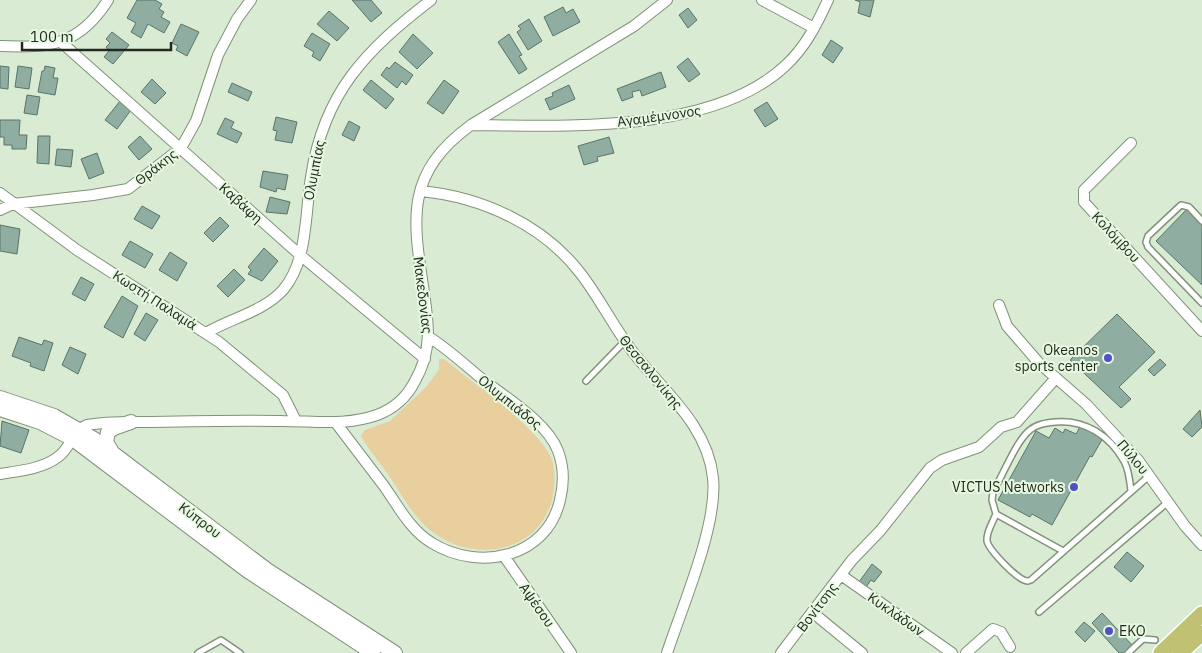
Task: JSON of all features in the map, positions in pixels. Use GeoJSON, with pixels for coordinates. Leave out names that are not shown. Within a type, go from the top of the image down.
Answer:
{"type":"FeatureCollection","features":[{"type":"Feature","properties":{"kind":"main road","name":"Κύπρου"},"geometry":{"type":"LineString","coordinates":[[0,398],[54,416],[248,571],[373,653]]}},
{"type":"Feature","properties":{"kind":"main road","name":"Κύπρου"},"geometry":{"type":"LineString","coordinates":[[0,409],[76,434],[112,453],[252,559],[318,605],[395,653]]}},
{"type":"Feature","properties":{"kind":"main road"},"geometry":{"type":"LineString","coordinates":[[112,453],[106,442],[108,432],[131,422]]}},
{"type":"Feature","properties":{"kind":"main road"},"geometry":{"type":"LineString","coordinates":[[1158,646],[1202,614]]}},
{"type":"Feature","properties":{"kind":"main road"},"geometry":{"type":"LineString","coordinates":[[1180,653],[1202,633]]}},
{"type":"Feature","properties":{"kind":"street"},"geometry":{"type":"LineString","coordinates":[[0,46],[38,47],[61,42],[91,22],[108,0]]}},
{"type":"Feature","properties":{"kind":"street","name":"Θράκης"},"geometry":{"type":"LineString","coordinates":[[0,210],[13,204],[128,189],[181,148],[196,121],[218,55],[237,19],[251,0]]}},
{"type":"Feature","properties":{"kind":"street","name":"Ολυμπίας"},"geometry":{"type":"LineString","coordinates":[[206,332],[254,310],[275,297],[289,282],[300,255],[318,141],[337,96],[380,41],[431,0]]}},
{"type":"Feature","properties":{"kind":"street","name":"Μακεδονίας"},"geometry":{"type":"LineString","coordinates":[[76,434],[90,424],[131,422],[296,421],[336,423],[368,418],[392,407],[411,388],[425,359],[429,337],[416,238],[421,191],[425,175],[434,159],[449,142],[471,125],[634,26],[667,0]]}},
{"type":"Feature","properties":{"kind":"street"},"geometry":{"type":"LineString","coordinates":[[762,0],[814,28]]}},
{"type":"Feature","properties":{"kind":"street","name":"Αγαμέμνονος"},"geometry":{"type":"LineString","coordinates":[[471,125],[587,125],[675,116],[707,108],[748,92],[778,72],[797,54],[814,28],[828,0]]}},
{"type":"Feature","properties":{"kind":"street","name":"Καβάφη"},"geometry":{"type":"LineString","coordinates":[[61,42],[300,255],[425,359]]}},
{"type":"Feature","properties":{"kind":"street","name":"Κολόμβου"},"geometry":{"type":"LineString","coordinates":[[1131,143],[1084,190],[1084,202],[1201,328]]}},
{"type":"Feature","properties":{"kind":"street","name":"Θεσσαλονίκης"},"geometry":{"type":"LineString","coordinates":[[421,191],[446,195],[490,207],[513,218],[537,233],[576,268],[625,341],[667,390],[698,432],[708,452],[714,490],[708,526],[695,573],[667,653]]}},
{"type":"Feature","properties":{"kind":"street","name":"Κωστή Παλαμά"},"geometry":{"type":"LineString","coordinates":[[0,193],[77,250],[206,332],[283,396],[296,421]]}},
{"type":"Feature","properties":{"kind":"street","name":"Πύλου"},"geometry":{"type":"LineString","coordinates":[[999,305],[1007,326],[1055,378],[1086,404],[1138,460],[1202,545]]}},
{"type":"Feature","properties":{"kind":"street","name":"Ολυμπιάδος"},"geometry":{"type":"LineString","coordinates":[[336,423],[408,521],[427,540],[459,555],[481,558],[504,556],[533,542],[544,533],[553,520],[559,504],[562,485],[562,468],[558,452],[551,438],[541,426],[429,337]]}},
{"type":"Feature","properties":{"kind":"street","name":"Βονίτσης"},"geometry":{"type":"LineString","coordinates":[[782,653],[852,560],[936,463],[976,449],[1001,427],[1019,420],[1055,378]]}},
{"type":"Feature","properties":{"kind":"street"},"geometry":{"type":"LineString","coordinates":[[0,474],[32,468],[58,458],[76,434]]}},
{"type":"Feature","properties":{"kind":"street","name":"Αψέσου"},"geometry":{"type":"LineString","coordinates":[[504,556],[571,653]]}},
{"type":"Feature","properties":{"kind":"street","name":"Κυκλάδων"},"geometry":{"type":"LineString","coordinates":[[841,575],[952,653]]}},
{"type":"Feature","properties":{"kind":"street"},"geometry":{"type":"LineString","coordinates":[[812,612],[862,653]]}},
{"type":"Feature","properties":{"kind":"street"},"geometry":{"type":"LineString","coordinates":[[966,653],[993,629],[1001,632],[1010,647]]}},
{"type":"Feature","properties":{"kind":"lane"},"geometry":{"type":"LineString","coordinates":[[1202,221],[1189,207],[1181,205],[1148,236],[1146,242],[1148,247],[1202,303]]}},
{"type":"Feature","properties":{"kind":"lane"},"geometry":{"type":"LineString","coordinates":[[586,381],[625,341]]}},
{"type":"Feature","properties":{"kind":"lane"},"geometry":{"type":"LineString","coordinates":[[1132,491],[1125,462],[1103,435],[1072,422],[1045,423],[1036,426],[1027,433],[993,492],[992,500],[996,514],[988,534],[988,543],[1021,581],[1031,580],[1063,551],[1132,491],[1149,476]]}},
{"type":"Feature","properties":{"kind":"lane"},"geometry":{"type":"LineString","coordinates":[[1039,612],[1168,502]]}},
{"type":"Feature","properties":{"kind":"lane"},"geometry":{"type":"LineString","coordinates":[[996,514],[1063,551]]}},
{"type":"Feature","properties":{"kind":"lane"},"geometry":{"type":"LineString","coordinates":[[1128,653],[1143,639],[1158,646]]}},
{"type":"Feature","properties":{"kind":"lane"},"geometry":{"type":"LineString","coordinates":[[198,653],[221,640],[240,653]]}},
{"type":"Feature","properties":{"kind":"shaded area"},"geometry":{"type":"Polygon","coordinates":[[[439,359],[444,359],[515,416],[540,440],[552,461],[554,489],[549,510],[539,526],[525,538],[508,546],[490,550],[471,549],[452,543],[434,533],[420,521],[361,436],[365,430],[390,421],[426,387],[439,370],[439,359]]]}},
{"type":"Feature","properties":{"kind":"building"},"geometry":{"type":"Polygon","coordinates":[[[137,0],[155,0],[162,4],[159,9],[164,12],[161,17],[170,22],[164,33],[148,24],[141,38],[131,32],[136,23],[127,18],[137,0]]]}},
{"type":"Feature","properties":{"kind":"building"},"geometry":{"type":"Polygon","coordinates":[[[352,0],[371,0],[382,13],[371,22],[352,0]]]}},
{"type":"Feature","properties":{"kind":"building"},"geometry":{"type":"Polygon","coordinates":[[[855,0],[874,0],[870,17],[858,13],[860,2],[855,0]]]}},
{"type":"Feature","properties":{"kind":"building"},"geometry":{"type":"Polygon","coordinates":[[[563,7],[566,13],[573,9],[580,22],[553,36],[544,17],[563,7]]]}},
{"type":"Feature","properties":{"kind":"building"},"geometry":{"type":"Polygon","coordinates":[[[688,8],[697,20],[688,28],[679,15],[688,8]]]}},
{"type":"Feature","properties":{"kind":"building"},"geometry":{"type":"Polygon","coordinates":[[[329,11],[349,28],[337,41],[317,24],[329,11]]]}},
{"type":"Feature","properties":{"kind":"building"},"geometry":{"type":"Polygon","coordinates":[[[529,19],[542,41],[528,50],[517,32],[521,29],[518,26],[529,19]]]}},
{"type":"Feature","properties":{"kind":"building"},"geometry":{"type":"Polygon","coordinates":[[[181,24],[199,32],[187,56],[176,50],[178,46],[172,43],[181,24]]]}},
{"type":"Feature","properties":{"kind":"building"},"geometry":{"type":"Polygon","coordinates":[[[112,32],[129,45],[113,64],[104,57],[109,51],[106,47],[110,43],[106,39],[112,32]]]}},
{"type":"Feature","properties":{"kind":"building"},"geometry":{"type":"Polygon","coordinates":[[[312,33],[330,44],[320,61],[312,56],[314,52],[304,46],[312,33]]]}},
{"type":"Feature","properties":{"kind":"building"},"geometry":{"type":"Polygon","coordinates":[[[413,34],[433,53],[417,69],[399,52],[413,34]]]}},
{"type":"Feature","properties":{"kind":"building"},"geometry":{"type":"Polygon","coordinates":[[[509,34],[522,55],[519,56],[527,69],[519,74],[498,42],[509,34]]]}},
{"type":"Feature","properties":{"kind":"building"},"geometry":{"type":"Polygon","coordinates":[[[831,40],[843,48],[833,63],[822,55],[831,40]]]}},
{"type":"Feature","properties":{"kind":"building"},"geometry":{"type":"Polygon","coordinates":[[[688,58],[700,74],[689,82],[677,67],[688,58]]]}},
{"type":"Feature","properties":{"kind":"building"},"geometry":{"type":"Polygon","coordinates":[[[395,62],[413,75],[406,85],[402,81],[397,88],[381,75],[387,67],[389,69],[395,62]]]}},
{"type":"Feature","properties":{"kind":"building"},"geometry":{"type":"Polygon","coordinates":[[[0,66],[9,67],[8,89],[0,88],[0,66]]]}},
{"type":"Feature","properties":{"kind":"building"},"geometry":{"type":"Polygon","coordinates":[[[18,66],[32,68],[29,89],[15,87],[18,66]]]}},
{"type":"Feature","properties":{"kind":"building"},"geometry":{"type":"Polygon","coordinates":[[[45,66],[55,68],[53,78],[58,78],[55,95],[38,92],[42,71],[44,71],[45,66]]]}},
{"type":"Feature","properties":{"kind":"building"},"geometry":{"type":"Polygon","coordinates":[[[661,72],[666,87],[642,96],[640,90],[632,92],[633,97],[622,101],[617,89],[661,72]]]}},
{"type":"Feature","properties":{"kind":"building"},"geometry":{"type":"Polygon","coordinates":[[[152,79],[166,93],[155,104],[141,92],[152,79]]]}},
{"type":"Feature","properties":{"kind":"building"},"geometry":{"type":"Polygon","coordinates":[[[371,80],[394,99],[386,109],[363,90],[371,80]]]}},
{"type":"Feature","properties":{"kind":"building"},"geometry":{"type":"Polygon","coordinates":[[[444,80],[459,91],[443,114],[427,103],[444,80]]]}},
{"type":"Feature","properties":{"kind":"building"},"geometry":{"type":"Polygon","coordinates":[[[232,83],[252,92],[248,101],[228,92],[232,83]]]}},
{"type":"Feature","properties":{"kind":"building"},"geometry":{"type":"Polygon","coordinates":[[[569,85],[575,99],[550,110],[545,99],[553,96],[552,93],[569,85]]]}},
{"type":"Feature","properties":{"kind":"building"},"geometry":{"type":"Polygon","coordinates":[[[27,95],[40,97],[37,115],[24,113],[27,95]]]}},
{"type":"Feature","properties":{"kind":"building"},"geometry":{"type":"Polygon","coordinates":[[[120,101],[131,110],[117,129],[105,120],[120,101]]]}},
{"type":"Feature","properties":{"kind":"building"},"geometry":{"type":"Polygon","coordinates":[[[767,102],[778,119],[765,127],[754,110],[767,102]]]}},
{"type":"Feature","properties":{"kind":"building"},"geometry":{"type":"Polygon","coordinates":[[[276,117],[297,122],[292,143],[275,140],[277,131],[273,130],[276,117]]]}},
{"type":"Feature","properties":{"kind":"building"},"geometry":{"type":"Polygon","coordinates":[[[225,118],[234,122],[231,128],[242,133],[237,143],[217,134],[225,118]]]}},
{"type":"Feature","properties":{"kind":"building"},"geometry":{"type":"Polygon","coordinates":[[[0,120],[20,120],[19,135],[27,135],[26,149],[12,149],[12,145],[4,145],[4,137],[0,137],[0,120]]]}},
{"type":"Feature","properties":{"kind":"building"},"geometry":{"type":"Polygon","coordinates":[[[349,121],[360,127],[354,141],[342,135],[349,121]]]}},
{"type":"Feature","properties":{"kind":"building"},"geometry":{"type":"Polygon","coordinates":[[[38,136],[50,136],[49,164],[37,163],[38,136]]]}},
{"type":"Feature","properties":{"kind":"building"},"geometry":{"type":"Polygon","coordinates":[[[140,136],[152,149],[139,160],[128,147],[140,136]]]}},
{"type":"Feature","properties":{"kind":"building"},"geometry":{"type":"Polygon","coordinates":[[[609,137],[614,153],[597,157],[598,161],[584,165],[578,146],[609,137]]]}},
{"type":"Feature","properties":{"kind":"building"},"geometry":{"type":"Polygon","coordinates":[[[57,149],[73,150],[71,167],[55,165],[57,149]]]}},
{"type":"Feature","properties":{"kind":"building"},"geometry":{"type":"Polygon","coordinates":[[[97,153],[104,173],[89,179],[81,159],[97,153]]]}},
{"type":"Feature","properties":{"kind":"building"},"geometry":{"type":"Polygon","coordinates":[[[263,171],[288,175],[285,190],[277,188],[276,192],[260,187],[263,171]]]}},
{"type":"Feature","properties":{"kind":"building"},"geometry":{"type":"Polygon","coordinates":[[[270,197],[290,202],[287,214],[266,212],[270,197]]]}},
{"type":"Feature","properties":{"kind":"building"},"geometry":{"type":"Polygon","coordinates":[[[142,206],[160,216],[152,229],[134,219],[142,206]]]}},
{"type":"Feature","properties":{"kind":"building"},"geometry":{"type":"Polygon","coordinates":[[[1187,209],[1202,224],[1202,285],[1156,241],[1187,209]]]}},
{"type":"Feature","properties":{"kind":"building"},"geometry":{"type":"Polygon","coordinates":[[[220,217],[229,226],[213,242],[204,233],[220,217]]]}},
{"type":"Feature","properties":{"kind":"building"},"geometry":{"type":"Polygon","coordinates":[[[0,225],[20,229],[17,254],[0,251],[0,225]]]}},
{"type":"Feature","properties":{"kind":"building"},"geometry":{"type":"Polygon","coordinates":[[[130,241],[153,254],[145,268],[122,255],[130,241]]]}},
{"type":"Feature","properties":{"kind":"building"},"geometry":{"type":"Polygon","coordinates":[[[264,248],[278,261],[262,281],[248,274],[251,270],[248,267],[264,248]]]}},
{"type":"Feature","properties":{"kind":"building"},"geometry":{"type":"Polygon","coordinates":[[[170,252],[187,263],[177,281],[159,270],[170,252]]]}},
{"type":"Feature","properties":{"kind":"building"},"geometry":{"type":"Polygon","coordinates":[[[234,269],[245,280],[228,297],[217,286],[234,269]]]}},
{"type":"Feature","properties":{"kind":"building"},"geometry":{"type":"Polygon","coordinates":[[[81,277],[94,284],[85,301],[72,294],[81,277]]]}},
{"type":"Feature","properties":{"kind":"building"},"geometry":{"type":"Polygon","coordinates":[[[122,296],[138,306],[123,338],[104,327],[122,296]]]}},
{"type":"Feature","properties":{"kind":"building"},"geometry":{"type":"Polygon","coordinates":[[[146,313],[158,320],[145,341],[134,334],[146,313]]]}},
{"type":"Feature","properties":{"kind":"building"},"geometry":{"type":"Polygon","coordinates":[[[1117,314],[1155,352],[1119,387],[1131,399],[1121,408],[1070,360],[1117,314]]]}},
{"type":"Feature","properties":{"kind":"building"},"geometry":{"type":"Polygon","coordinates":[[[19,337],[42,345],[44,340],[53,343],[44,371],[30,366],[31,363],[12,356],[19,337]]]}},
{"type":"Feature","properties":{"kind":"building"},"geometry":{"type":"Polygon","coordinates":[[[70,347],[86,354],[78,374],[62,365],[70,347]]]}},
{"type":"Feature","properties":{"kind":"building"},"geometry":{"type":"Polygon","coordinates":[[[1160,359],[1166,365],[1154,376],[1148,370],[1160,359]]]}},
{"type":"Feature","properties":{"kind":"building"},"geometry":{"type":"Polygon","coordinates":[[[1200,410],[1202,427],[1192,437],[1183,429],[1200,410]]]}},
{"type":"Feature","properties":{"kind":"building"},"geometry":{"type":"Polygon","coordinates":[[[2,421],[29,430],[21,453],[0,446],[2,421]]]}},
{"type":"Feature","properties":{"kind":"building"},"geometry":{"type":"Polygon","coordinates":[[[1081,425],[1103,438],[1092,457],[1090,456],[1052,525],[1032,514],[1030,517],[998,500],[1036,431],[1049,438],[1055,428],[1063,433],[1065,429],[1076,434],[1081,425]]]}},
{"type":"Feature","properties":{"kind":"building"},"geometry":{"type":"Polygon","coordinates":[[[1127,552],[1144,566],[1131,582],[1114,567],[1127,552]]]}},
{"type":"Feature","properties":{"kind":"building"},"geometry":{"type":"Polygon","coordinates":[[[872,564],[882,572],[874,582],[871,580],[866,587],[859,582],[872,564]]]}},
{"type":"Feature","properties":{"kind":"building","name":"EKO"},"geometry":{"type":"Polygon","coordinates":[[[1102,613],[1133,646],[1125,653],[1119,653],[1092,623],[1102,613]]]}},
{"type":"Feature","properties":{"kind":"building"},"geometry":{"type":"Polygon","coordinates":[[[1084,622],[1095,631],[1085,642],[1075,632],[1084,622]]]}},
{"type":"Feature","properties":{"kind":"place","name":"Okeanos sports center"},"geometry":{"type":"Point","coordinates":[1108,358]}},
{"type":"Feature","properties":{"kind":"place","name":"VICTUS Networks"},"geometry":{"type":"Point","coordinates":[1074,487]}},
{"type":"Feature","properties":{"kind":"place","name":"EKO"},"geometry":{"type":"Point","coordinates":[1109,631]}}]}
